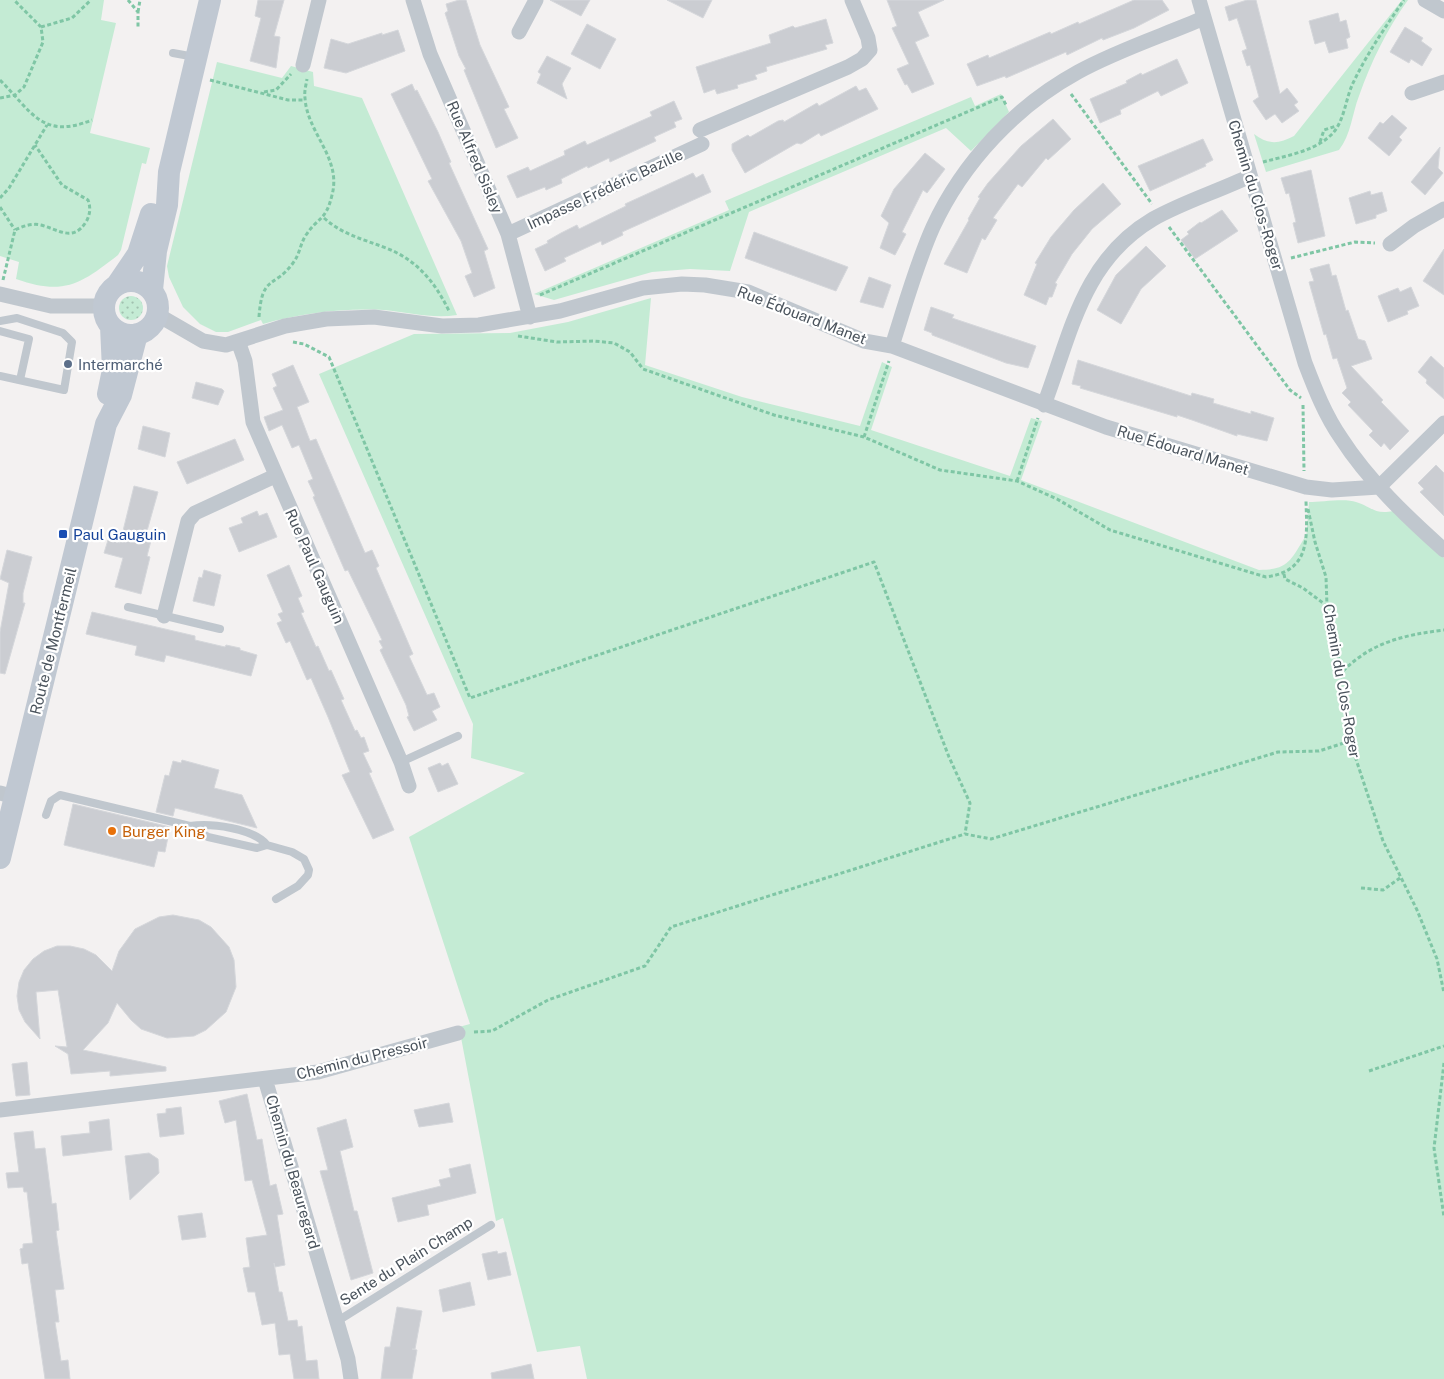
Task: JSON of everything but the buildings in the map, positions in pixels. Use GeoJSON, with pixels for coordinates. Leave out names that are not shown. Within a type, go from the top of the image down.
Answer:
{"type":"FeatureCollection","features":[{"type":"Feature","properties":{"kind":"main road"},"geometry":{"type":"LineString","coordinates":[[152,290],[156,251],[167,205],[169,172],[210,0]]}},
{"type":"Feature","properties":{"kind":"main road"},"geometry":{"type":"LineString","coordinates":[[117,285],[132,281],[146,285],[152,290],[157,298],[158,315],[150,328],[137,334],[119,332],[108,316],[106,298],[138,254],[155,201],[169,172]]}},
{"type":"Feature","properties":{"kind":"main road","name":"Route de Montfermeil"},"geometry":{"type":"LineString","coordinates":[[106,424],[107,396],[113,370],[108,316]]}},
{"type":"Feature","properties":{"kind":"main road","name":"Route de Montfermeil"},"geometry":{"type":"LineString","coordinates":[[0,858],[8,795],[106,424],[121,395],[137,334]]}},
{"type":"Feature","properties":{"kind":"street"},"geometry":{"type":"LineString","coordinates":[[303,65],[319,0]]}},
{"type":"Feature","properties":{"kind":"street","name":"Rue Alfred Sisley"},"geometry":{"type":"LineString","coordinates":[[413,0],[430,54],[508,234],[530,317]]}},
{"type":"Feature","properties":{"kind":"street"},"geometry":{"type":"LineString","coordinates":[[519,32],[536,0]]}},
{"type":"Feature","properties":{"kind":"street","name":"Impasse Frédéric Bazille"},"geometry":{"type":"LineString","coordinates":[[508,234],[862,59],[870,50],[868,38],[852,0]]}},
{"type":"Feature","properties":{"kind":"street","name":"Chemin du Clos-Roger"},"geometry":{"type":"LineString","coordinates":[[1199,0],[1315,390],[1341,438],[1379,487],[1444,550]]}},
{"type":"Feature","properties":{"kind":"street"},"geometry":{"type":"LineString","coordinates":[[1425,0],[1444,11]]}},
{"type":"Feature","properties":{"kind":"street"},"geometry":{"type":"LineString","coordinates":[[892,346],[920,262],[941,211],[968,168],[986,145],[1013,119],[1061,82],[1097,62],[1204,18]]}},
{"type":"Feature","properties":{"kind":"street"},"geometry":{"type":"LineString","coordinates":[[1412,93],[1444,82]]}},
{"type":"Feature","properties":{"kind":"street"},"geometry":{"type":"LineString","coordinates":[[1044,405],[1079,307],[1095,275],[1128,237],[1161,215],[1249,171]]}},
{"type":"Feature","properties":{"kind":"street"},"geometry":{"type":"LineString","coordinates":[[1390,244],[1414,226],[1444,209]]}},
{"type":"Feature","properties":{"kind":"street","name":"Rue Édouard Manet"},"geometry":{"type":"LineString","coordinates":[[158,315],[213,344],[226,345],[285,326],[326,319],[374,318],[457,326],[479,325],[560,311],[642,288],[674,284],[705,285],[748,292],[864,341],[892,346],[1044,405],[1306,494],[1379,487]]}},
{"type":"Feature","properties":{"kind":"street"},"geometry":{"type":"LineString","coordinates":[[0,295],[108,316]]}},
{"type":"Feature","properties":{"kind":"street","name":"Rue Paul Gauguin"},"geometry":{"type":"LineString","coordinates":[[238,341],[245,361],[254,422],[401,762],[409,786]]}},
{"type":"Feature","properties":{"kind":"street"},"geometry":{"type":"LineString","coordinates":[[1379,487],[1444,423]]}},
{"type":"Feature","properties":{"kind":"street"},"geometry":{"type":"LineString","coordinates":[[164,616],[188,521],[195,513],[276,476]]}},
{"type":"Feature","properties":{"kind":"street","name":"Chemin du Pressoir"},"geometry":{"type":"LineString","coordinates":[[265,1079],[318,1072],[458,1033]]}},
{"type":"Feature","properties":{"kind":"street","name":"Chemin du Beauregard"},"geometry":{"type":"LineString","coordinates":[[0,1110],[265,1079],[348,1359],[351,1379]]}},
{"type":"Feature","properties":{"kind":"lane"},"geometry":{"type":"LineString","coordinates":[[172,53],[196,58]]}},
{"type":"Feature","properties":{"kind":"lane"},"geometry":{"type":"LineString","coordinates":[[0,321],[17,318],[63,333],[72,342],[64,390],[0,376]]}},
{"type":"Feature","properties":{"kind":"lane"},"geometry":{"type":"LineString","coordinates":[[0,331],[29,339],[20,380]]}},
{"type":"Feature","properties":{"kind":"lane"},"geometry":{"type":"LineString","coordinates":[[128,607],[220,629]]}},
{"type":"Feature","properties":{"kind":"lane"},"geometry":{"type":"LineString","coordinates":[[401,762],[458,736]]}},
{"type":"Feature","properties":{"kind":"lane"},"geometry":{"type":"LineString","coordinates":[[46,815],[51,801],[60,795],[190,826],[208,836],[257,848],[267,845]]}},
{"type":"Feature","properties":{"kind":"lane"},"geometry":{"type":"LineString","coordinates":[[190,826],[208,824],[251,834],[260,837],[267,845],[298,855],[304,859],[309,870],[308,875],[298,886],[276,899]]}},
{"type":"Feature","properties":{"kind":"lane","name":"Sente du Plain Champ"},"geometry":{"type":"LineString","coordinates":[[336,1322],[490,1225]]}},
{"type":"Feature","properties":{"kind":"path"},"geometry":{"type":"LineString","coordinates":[[0,98],[15,95],[24,87],[43,42],[41,28],[14,0]]}},
{"type":"Feature","properties":{"kind":"path"},"geometry":{"type":"LineString","coordinates":[[41,28],[72,18],[91,0]]}},
{"type":"Feature","properties":{"kind":"path"},"geometry":{"type":"LineString","coordinates":[[128,0],[138,12]]}},
{"type":"Feature","properties":{"kind":"path"},"geometry":{"type":"LineString","coordinates":[[138,27],[140,0]]}},
{"type":"Feature","properties":{"kind":"path"},"geometry":{"type":"LineString","coordinates":[[1249,171],[1306,150],[1329,137],[1343,114],[1352,83],[1369,52],[1404,0]]}},
{"type":"Feature","properties":{"kind":"path"},"geometry":{"type":"LineString","coordinates":[[258,321],[267,284],[286,272],[293,264],[300,253],[306,236],[324,218],[333,192],[333,171],[328,153],[314,130],[304,100],[309,70],[303,65],[295,66],[290,78],[280,88],[264,92]]}},
{"type":"Feature","properties":{"kind":"path"},"geometry":{"type":"LineString","coordinates":[[0,80],[36,118],[47,125],[63,129],[92,120]]}},
{"type":"Feature","properties":{"kind":"path"},"geometry":{"type":"LineString","coordinates":[[210,80],[264,92],[288,100],[304,100]]}},
{"type":"Feature","properties":{"kind":"path"},"geometry":{"type":"LineString","coordinates":[[1061,82],[1290,390],[1303,400],[1315,390]]}},
{"type":"Feature","properties":{"kind":"path"},"geometry":{"type":"LineString","coordinates":[[530,317],[540,295],[1002,97],[1013,119]]}},
{"type":"Feature","properties":{"kind":"path"},"geometry":{"type":"LineString","coordinates":[[0,198],[9,188],[47,125]]}},
{"type":"Feature","properties":{"kind":"path"},"geometry":{"type":"LineString","coordinates":[[1320,143],[1324,130],[1337,126]]}},
{"type":"Feature","properties":{"kind":"path"},"geometry":{"type":"LineString","coordinates":[[15,230],[29,224],[41,225],[65,234],[74,234],[83,227],[89,218],[90,207],[88,200],[62,185],[35,145]]}},
{"type":"Feature","properties":{"kind":"path"},"geometry":{"type":"LineString","coordinates":[[0,207],[15,230],[0,295]]}},
{"type":"Feature","properties":{"kind":"path"},"geometry":{"type":"LineString","coordinates":[[324,218],[348,235],[397,252],[416,264],[435,284],[452,316]]}},
{"type":"Feature","properties":{"kind":"path"},"geometry":{"type":"LineString","coordinates":[[1276,262],[1355,242],[1390,244]]}},
{"type":"Feature","properties":{"kind":"path"},"geometry":{"type":"LineString","coordinates":[[511,334],[557,342],[594,341],[614,343],[630,352],[643,369],[774,415],[864,436],[940,470],[1017,481],[1058,499],[1110,530],[1266,577],[1284,574],[1300,560],[1306,545],[1306,494]]}},
{"type":"Feature","properties":{"kind":"path"},"geometry":{"type":"LineString","coordinates":[[288,340],[304,344],[329,357],[470,698],[874,562],[949,757],[970,803],[966,834]]}},
{"type":"Feature","properties":{"kind":"path"},"geometry":{"type":"LineString","coordinates":[[864,436],[892,346]]}},
{"type":"Feature","properties":{"kind":"path","name":"Chemin du Clos-Roger"},"geometry":{"type":"LineString","coordinates":[[1303,400],[1306,494],[1315,542],[1326,577],[1327,606],[1342,671],[1350,741],[1383,841],[1417,910],[1437,959],[1444,994]]}},
{"type":"Feature","properties":{"kind":"path"},"geometry":{"type":"LineString","coordinates":[[1017,481],[1044,405]]}},
{"type":"Feature","properties":{"kind":"path"},"geometry":{"type":"LineString","coordinates":[[1284,574],[1285,579],[1303,588],[1327,606]]}},
{"type":"Feature","properties":{"kind":"path"},"geometry":{"type":"LineString","coordinates":[[1342,671],[1356,658],[1375,646],[1444,630]]}},
{"type":"Feature","properties":{"kind":"path"},"geometry":{"type":"LineString","coordinates":[[458,1033],[492,1031],[548,1000],[645,966],[671,927],[966,834],[991,839],[1278,752],[1319,751],[1350,741]]}},
{"type":"Feature","properties":{"kind":"path"},"geometry":{"type":"LineString","coordinates":[[1361,888],[1383,890],[1400,878]]}},
{"type":"Feature","properties":{"kind":"path"},"geometry":{"type":"LineString","coordinates":[[1369,1071],[1444,1046]]}},
{"type":"Feature","properties":{"kind":"path"},"geometry":{"type":"LineString","coordinates":[[1444,1063],[1434,1148],[1444,1218]]}},
{"type":"Feature","properties":{"kind":"green space"},"geometry":{"type":"Polygon","coordinates":[[[0,0],[104,0],[101,20],[116,23],[90,133],[150,148],[146,164],[142,163],[121,250],[118,255],[82,280],[60,287],[33,284],[16,279],[19,262],[0,256],[0,0]]]}},
{"type":"Feature","properties":{"kind":"green space"},"geometry":{"type":"Polygon","coordinates":[[[1402,0],[1408,0],[1393,22],[1374,58],[1359,96],[1349,131],[1339,150],[1266,172],[1254,134],[1269,142],[1283,141],[1294,136],[1402,0]]]}},
{"type":"Feature","properties":{"kind":"green space"},"geometry":{"type":"Polygon","coordinates":[[[217,62],[282,78],[291,66],[313,72],[314,86],[362,98],[457,315],[429,316],[384,310],[338,311],[308,314],[263,324],[261,320],[228,332],[216,332],[200,324],[183,307],[169,277],[167,266],[217,62]]]}},
{"type":"Feature","properties":{"kind":"green space"},"geometry":{"type":"Polygon","coordinates":[[[1001,94],[1009,112],[971,151],[946,128],[749,212],[730,271],[690,269],[652,272],[554,300],[534,294],[729,210],[725,201],[971,97],[975,106],[1001,94]]]}},
{"type":"Feature","properties":{"kind":"green space"},"geometry":{"type":"Polygon","coordinates":[[[131,296],[140,299],[143,308],[140,317],[131,320],[122,317],[119,308],[122,299],[131,296]]]}},
{"type":"Feature","properties":{"kind":"green space"},"geometry":{"type":"Polygon","coordinates":[[[651,298],[645,365],[742,397],[860,426],[882,362],[892,367],[871,430],[1010,476],[1031,418],[1042,421],[1021,480],[1259,570],[1269,570],[1283,566],[1292,558],[1305,537],[1306,540],[1309,502],[1352,501],[1382,512],[1393,511],[1444,558],[1444,1379],[587,1379],[580,1346],[537,1352],[503,1218],[496,1221],[459,1027],[470,1024],[409,837],[525,773],[471,758],[473,724],[319,374],[414,334],[510,333],[568,322],[651,298]]]}},
{"type":"Feature","properties":{"kind":"place","name":"Intermarché"},"geometry":{"type":"Point","coordinates":[68,364]}},
{"type":"Feature","properties":{"kind":"place","name":"Paul Gauguin"},"geometry":{"type":"Point","coordinates":[63,534]}},
{"type":"Feature","properties":{"kind":"place","name":"Burger King"},"geometry":{"type":"Point","coordinates":[112,831]}}]}
